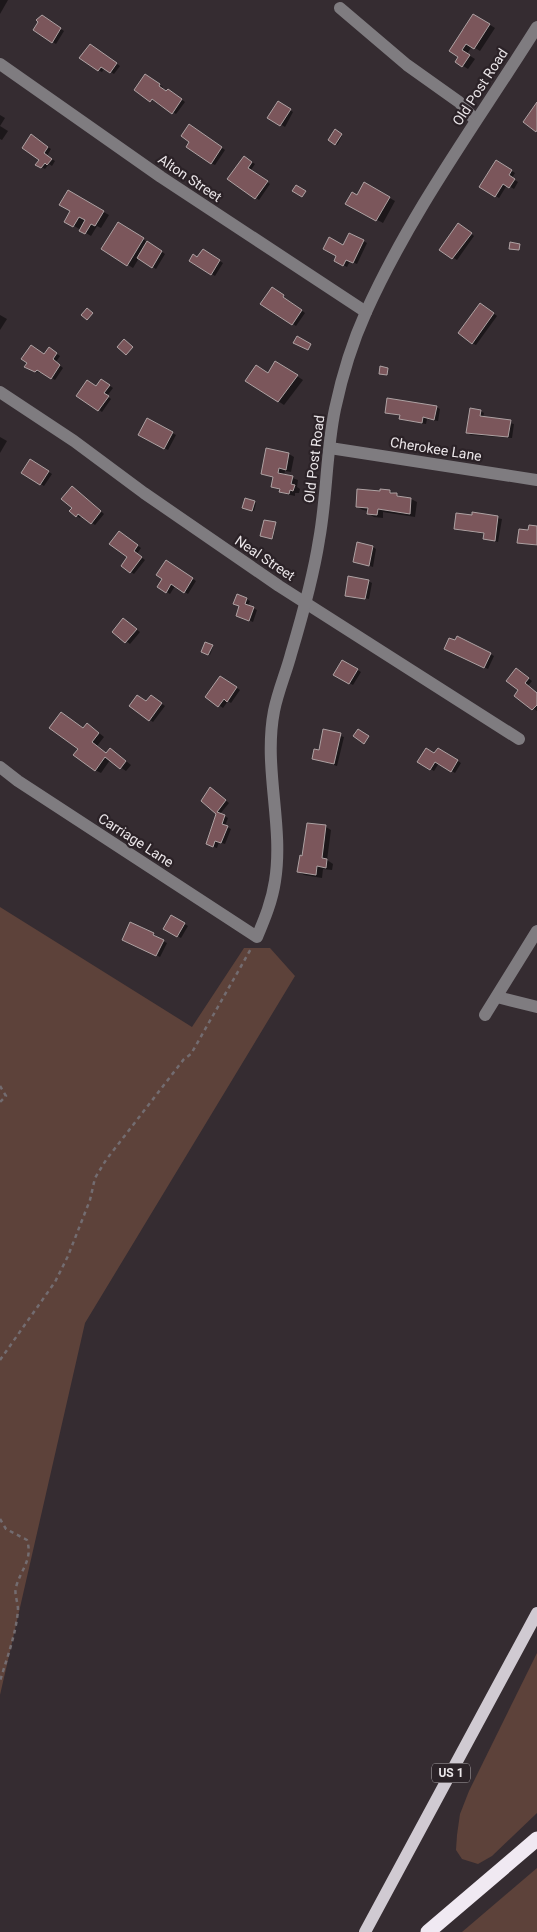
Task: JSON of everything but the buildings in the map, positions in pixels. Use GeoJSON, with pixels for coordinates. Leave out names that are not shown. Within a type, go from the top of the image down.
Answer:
{"type":"FeatureCollection","features":[{"type":"Feature","properties":{"kind":"highway"},"geometry":{"type":"LineString","coordinates":[[428,1932],[537,1839]]}},
{"type":"Feature","properties":{"kind":"main road","name":"US 1"},"geometry":{"type":"LineString","coordinates":[[365,1932],[537,1613]]}},
{"type":"Feature","properties":{"kind":"street"},"geometry":{"type":"LineString","coordinates":[[340,8],[407,65],[458,102],[475,120]]}},
{"type":"Feature","properties":{"kind":"street","name":"Old Post Road"},"geometry":{"type":"LineString","coordinates":[[257,937],[269,909],[276,880],[277,850],[270,766],[271,731],[275,708],[305,604],[319,541],[335,411],[343,375],[366,312],[414,219],[475,120],[537,28]]}},
{"type":"Feature","properties":{"kind":"street","name":"Alton Street"},"geometry":{"type":"LineString","coordinates":[[0,64],[161,177],[366,312]]}},
{"type":"Feature","properties":{"kind":"street","name":"Neal Street"},"geometry":{"type":"LineString","coordinates":[[0,392],[74,441],[144,493],[305,604],[519,739]]}},
{"type":"Feature","properties":{"kind":"street","name":"Cherokee Lane"},"geometry":{"type":"LineString","coordinates":[[330,448],[537,480]]}},
{"type":"Feature","properties":{"kind":"street","name":"Carriage Lane"},"geometry":{"type":"LineString","coordinates":[[0,767],[26,786],[257,937]]}},
{"type":"Feature","properties":{"kind":"street"},"geometry":{"type":"LineString","coordinates":[[485,1015],[537,931]]}},
{"type":"Feature","properties":{"kind":"street"},"geometry":{"type":"LineString","coordinates":[[496,996],[537,1008]]}},
{"type":"Feature","properties":{"kind":"path"},"geometry":{"type":"LineString","coordinates":[[0,1360],[55,1282],[68,1256],[90,1200],[95,1178],[106,1160],[184,1059],[191,1054],[257,937]]}},
{"type":"Feature","properties":{"kind":"path"},"geometry":{"type":"LineString","coordinates":[[0,1086],[6,1096],[0,1102]]}},
{"type":"Feature","properties":{"kind":"path"},"geometry":{"type":"LineString","coordinates":[[0,1519],[6,1529],[27,1540],[30,1550],[24,1570],[15,1588],[18,1609],[14,1632],[0,1681]]}},
{"type":"Feature","properties":{"kind":"shaded area"},"geometry":{"type":"Polygon","coordinates":[[[0,907],[192,1027],[244,948],[270,948],[295,976],[85,1323],[0,1695],[0,907]]]}},
{"type":"Feature","properties":{"kind":"shaded area"},"geometry":{"type":"Polygon","coordinates":[[[537,1653],[537,1813],[492,1856],[478,1864],[462,1859],[456,1850],[460,1814],[469,1791],[537,1653]]]}},
{"type":"Feature","properties":{"kind":"shaded area"},"geometry":{"type":"Polygon","coordinates":[[[537,1868],[537,1932],[462,1932],[537,1868]]]}}]}
